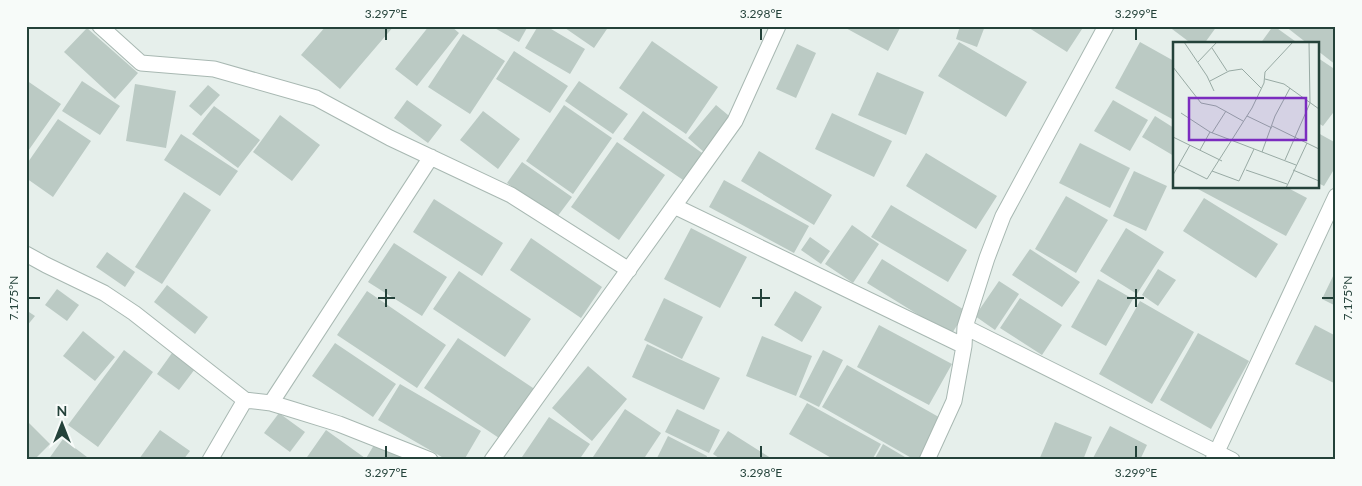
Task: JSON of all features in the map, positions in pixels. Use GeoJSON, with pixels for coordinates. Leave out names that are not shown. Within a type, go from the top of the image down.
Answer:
{"type":"FeatureCollection","features":[{"type":"Feature","properties":{"kind":"street"},"geometry":{"type":"LineString","coordinates":[[100,26],[141,62],[214,69],[316,98],[390,138],[511,195],[629,270]]}},
{"type":"Feature","properties":{"kind":"street"},"geometry":{"type":"LineString","coordinates":[[492,460],[736,121],[778,26]]}},
{"type":"Feature","properties":{"kind":"street"},"geometry":{"type":"LineString","coordinates":[[928,460],[954,401],[966,326],[987,258],[1003,216],[1106,26]]}},
{"type":"Feature","properties":{"kind":"street"},"geometry":{"type":"LineString","coordinates":[[271,403],[430,157]]}},
{"type":"Feature","properties":{"kind":"street"},"geometry":{"type":"LineString","coordinates":[[1214,456],[1336,196]]}},
{"type":"Feature","properties":{"kind":"street"},"geometry":{"type":"LineString","coordinates":[[674,206],[964,346]]}},
{"type":"Feature","properties":{"kind":"street"},"geometry":{"type":"LineString","coordinates":[[26,254],[104,293],[134,313],[245,400],[271,403],[339,424],[430,460]]}},
{"type":"Feature","properties":{"kind":"street"},"geometry":{"type":"LineString","coordinates":[[966,326],[1214,456],[1232,460]]}},
{"type":"Feature","properties":{"kind":"street"},"geometry":{"type":"LineString","coordinates":[[210,460],[245,400]]}},
{"type":"Feature","properties":{"kind":"building"},"geometry":{"type":"Polygon","coordinates":[[[326,26],[394,26],[340,89],[301,55],[326,26]]]}},
{"type":"Feature","properties":{"kind":"building"},"geometry":{"type":"Polygon","coordinates":[[[429,26],[451,26],[459,33],[417,86],[395,69],[429,26]]]}},
{"type":"Feature","properties":{"kind":"building"},"geometry":{"type":"Polygon","coordinates":[[[491,26],[528,26],[519,42],[491,26]]]}},
{"type":"Feature","properties":{"kind":"building"},"geometry":{"type":"Polygon","coordinates":[[[538,26],[546,26],[585,49],[570,74],[525,48],[538,26]]]}},
{"type":"Feature","properties":{"kind":"building"},"geometry":{"type":"Polygon","coordinates":[[[567,26],[609,26],[594,48],[565,28],[567,26]]]}},
{"type":"Feature","properties":{"kind":"building"},"geometry":{"type":"Polygon","coordinates":[[[842,26],[901,26],[888,51],[842,26]]]}},
{"type":"Feature","properties":{"kind":"building"},"geometry":{"type":"Polygon","coordinates":[[[960,26],[985,26],[977,47],[956,39],[960,26]]]}},
{"type":"Feature","properties":{"kind":"building"},"geometry":{"type":"Polygon","coordinates":[[[1026,26],[1084,26],[1067,52],[1026,26]]]}},
{"type":"Feature","properties":{"kind":"building"},"geometry":{"type":"Polygon","coordinates":[[[1168,26],[1217,26],[1205,42],[1189,42],[1168,26]]]}},
{"type":"Feature","properties":{"kind":"building"},"geometry":{"type":"Polygon","coordinates":[[[1274,26],[1296,42],[1261,42],[1274,26]]]}},
{"type":"Feature","properties":{"kind":"building"},"geometry":{"type":"Polygon","coordinates":[[[1285,26],[1336,26],[1336,65],[1320,53],[1320,42],[1305,42],[1285,26]]]}},
{"type":"Feature","properties":{"kind":"building"},"geometry":{"type":"Polygon","coordinates":[[[87,28],[138,73],[115,99],[64,52],[87,28]]]}},
{"type":"Feature","properties":{"kind":"building"},"geometry":{"type":"Polygon","coordinates":[[[463,34],[505,61],[470,114],[428,87],[463,34]]]}},
{"type":"Feature","properties":{"kind":"building"},"geometry":{"type":"Polygon","coordinates":[[[652,41],[718,87],[686,134],[619,88],[652,41]]]}},
{"type":"Feature","properties":{"kind":"building"},"geometry":{"type":"Polygon","coordinates":[[[959,42],[1027,82],[1006,117],[938,76],[959,42]]]}},
{"type":"Feature","properties":{"kind":"building"},"geometry":{"type":"Polygon","coordinates":[[[1140,42],[1173,60],[1173,119],[1115,88],[1140,42]]]}},
{"type":"Feature","properties":{"kind":"building"},"geometry":{"type":"Polygon","coordinates":[[[797,44],[816,53],[796,98],[776,89],[797,44]]]}},
{"type":"Feature","properties":{"kind":"building"},"geometry":{"type":"Polygon","coordinates":[[[514,51],[568,86],[550,113],[496,79],[514,51]]]}},
{"type":"Feature","properties":{"kind":"building"},"geometry":{"type":"Polygon","coordinates":[[[1320,59],[1336,70],[1336,109],[1323,126],[1320,124],[1320,59]]]}},
{"type":"Feature","properties":{"kind":"building"},"geometry":{"type":"Polygon","coordinates":[[[877,72],[924,92],[906,135],[858,115],[877,72]]]}},
{"type":"Feature","properties":{"kind":"building"},"geometry":{"type":"Polygon","coordinates":[[[26,80],[61,104],[26,154],[26,80]]]}},
{"type":"Feature","properties":{"kind":"building"},"geometry":{"type":"Polygon","coordinates":[[[82,81],[120,106],[100,135],[62,111],[82,81]]]}},
{"type":"Feature","properties":{"kind":"building"},"geometry":{"type":"Polygon","coordinates":[[[579,81],[628,114],[613,134],[565,101],[579,81]]]}},
{"type":"Feature","properties":{"kind":"building"},"geometry":{"type":"Polygon","coordinates":[[[135,84],[176,91],[166,148],[126,141],[135,84]]]}},
{"type":"Feature","properties":{"kind":"building"},"geometry":{"type":"Polygon","coordinates":[[[208,85],[220,95],[201,116],[189,106],[208,85]]]}},
{"type":"Feature","properties":{"kind":"building"},"geometry":{"type":"Polygon","coordinates":[[[407,100],[442,125],[428,143],[394,118],[407,100]]]}},
{"type":"Feature","properties":{"kind":"building"},"geometry":{"type":"Polygon","coordinates":[[[1113,100],[1148,120],[1130,151],[1094,131],[1113,100]]]}},
{"type":"Feature","properties":{"kind":"building"},"geometry":{"type":"Polygon","coordinates":[[[564,105],[612,138],[573,194],[526,161],[564,105]]]}},
{"type":"Feature","properties":{"kind":"building"},"geometry":{"type":"Polygon","coordinates":[[[716,105],[734,120],[705,153],[688,138],[716,105]]]}},
{"type":"Feature","properties":{"kind":"building"},"geometry":{"type":"Polygon","coordinates":[[[214,106],[260,140],[238,168],[192,134],[214,106]]]}},
{"type":"Feature","properties":{"kind":"building"},"geometry":{"type":"Polygon","coordinates":[[[483,111],[520,139],[498,169],[460,140],[483,111]]]}},
{"type":"Feature","properties":{"kind":"building"},"geometry":{"type":"Polygon","coordinates":[[[643,111],[705,155],[686,182],[623,139],[643,111]]]}},
{"type":"Feature","properties":{"kind":"building"},"geometry":{"type":"Polygon","coordinates":[[[832,113],[892,141],[874,177],[815,149],[832,113]]]}},
{"type":"Feature","properties":{"kind":"building"},"geometry":{"type":"Polygon","coordinates":[[[280,115],[320,145],[292,181],[253,152],[280,115]]]}},
{"type":"Feature","properties":{"kind":"building"},"geometry":{"type":"Polygon","coordinates":[[[1155,116],[1173,127],[1173,155],[1142,137],[1155,116]]]}},
{"type":"Feature","properties":{"kind":"building"},"geometry":{"type":"Polygon","coordinates":[[[58,119],[91,141],[53,197],[26,178],[26,165],[58,119]]]}},
{"type":"Feature","properties":{"kind":"building"},"geometry":{"type":"Polygon","coordinates":[[[181,134],[238,171],[220,196],[164,160],[181,134]]]}},
{"type":"Feature","properties":{"kind":"building"},"geometry":{"type":"Polygon","coordinates":[[[1320,134],[1336,143],[1336,166],[1324,186],[1320,184],[1320,134]]]}},
{"type":"Feature","properties":{"kind":"building"},"geometry":{"type":"Polygon","coordinates":[[[617,142],[665,175],[619,240],[571,207],[617,142]]]}},
{"type":"Feature","properties":{"kind":"building"},"geometry":{"type":"Polygon","coordinates":[[[1080,143],[1130,168],[1110,208],[1059,183],[1080,143]]]}},
{"type":"Feature","properties":{"kind":"building"},"geometry":{"type":"Polygon","coordinates":[[[759,151],[832,195],[814,225],[741,181],[759,151]]]}},
{"type":"Feature","properties":{"kind":"building"},"geometry":{"type":"Polygon","coordinates":[[[926,153],[997,196],[976,229],[906,186],[926,153]]]}},
{"type":"Feature","properties":{"kind":"building"},"geometry":{"type":"Polygon","coordinates":[[[522,162],[572,197],[557,217],[507,183],[522,162]]]}},
{"type":"Feature","properties":{"kind":"building"},"geometry":{"type":"Polygon","coordinates":[[[1134,171],[1167,186],[1146,231],[1113,216],[1134,171]]]}},
{"type":"Feature","properties":{"kind":"building"},"geometry":{"type":"Polygon","coordinates":[[[724,180],[809,226],[794,253],[709,207],[724,180]]]}},
{"type":"Feature","properties":{"kind":"building"},"geometry":{"type":"Polygon","coordinates":[[[1198,189],[1290,189],[1307,198],[1286,236],[1198,189]]]}},
{"type":"Feature","properties":{"kind":"building"},"geometry":{"type":"Polygon","coordinates":[[[184,192],[211,210],[162,284],[135,267],[184,192]]]}},
{"type":"Feature","properties":{"kind":"building"},"geometry":{"type":"Polygon","coordinates":[[[1066,196],[1108,220],[1076,273],[1035,249],[1066,196]]]}},
{"type":"Feature","properties":{"kind":"building"},"geometry":{"type":"Polygon","coordinates":[[[1204,198],[1278,244],[1256,278],[1183,231],[1204,198]]]}},
{"type":"Feature","properties":{"kind":"building"},"geometry":{"type":"Polygon","coordinates":[[[434,199],[503,243],[482,276],[413,232],[434,199]]]}},
{"type":"Feature","properties":{"kind":"building"},"geometry":{"type":"Polygon","coordinates":[[[891,205],[967,250],[948,282],[871,237],[891,205]]]}},
{"type":"Feature","properties":{"kind":"building"},"geometry":{"type":"Polygon","coordinates":[[[852,225],[879,244],[853,283],[825,264],[852,225]]]}},
{"type":"Feature","properties":{"kind":"building"},"geometry":{"type":"Polygon","coordinates":[[[691,228],[747,257],[720,308],[664,279],[691,228]]]}},
{"type":"Feature","properties":{"kind":"building"},"geometry":{"type":"Polygon","coordinates":[[[1126,228],[1164,252],[1137,294],[1100,271],[1126,228]]]}},
{"type":"Feature","properties":{"kind":"building"},"geometry":{"type":"Polygon","coordinates":[[[810,237],[830,251],[821,264],[801,250],[810,237]]]}},
{"type":"Feature","properties":{"kind":"building"},"geometry":{"type":"Polygon","coordinates":[[[531,238],[602,287],[581,318],[510,270],[531,238]]]}},
{"type":"Feature","properties":{"kind":"building"},"geometry":{"type":"Polygon","coordinates":[[[394,243],[447,277],[422,316],[368,282],[394,243]]]}},
{"type":"Feature","properties":{"kind":"building"},"geometry":{"type":"Polygon","coordinates":[[[1030,249],[1080,282],[1062,307],[1012,275],[1030,249]]]}},
{"type":"Feature","properties":{"kind":"building"},"geometry":{"type":"Polygon","coordinates":[[[107,252],[135,272],[125,287],[96,267],[107,252]]]}},
{"type":"Feature","properties":{"kind":"building"},"geometry":{"type":"Polygon","coordinates":[[[882,259],[966,311],[951,335],[867,283],[882,259]]]}},
{"type":"Feature","properties":{"kind":"building"},"geometry":{"type":"Polygon","coordinates":[[[1158,269],[1176,280],[1158,306],[1142,295],[1158,269]]]}},
{"type":"Feature","properties":{"kind":"building"},"geometry":{"type":"Polygon","coordinates":[[[1336,270],[1336,306],[1322,299],[1336,270]]]}},
{"type":"Feature","properties":{"kind":"building"},"geometry":{"type":"Polygon","coordinates":[[[459,271],[531,319],[505,357],[433,309],[459,271]]]}},
{"type":"Feature","properties":{"kind":"building"},"geometry":{"type":"Polygon","coordinates":[[[1098,279],[1133,299],[1106,346],[1071,327],[1098,279]]]}},
{"type":"Feature","properties":{"kind":"building"},"geometry":{"type":"Polygon","coordinates":[[[999,281],[1019,294],[995,330],[975,316],[999,281]]]}},
{"type":"Feature","properties":{"kind":"building"},"geometry":{"type":"Polygon","coordinates":[[[167,285],[208,317],[195,334],[154,302],[167,285]]]}},
{"type":"Feature","properties":{"kind":"building"},"geometry":{"type":"Polygon","coordinates":[[[57,289],[79,305],[67,321],[45,305],[57,289]]]}},
{"type":"Feature","properties":{"kind":"building"},"geometry":{"type":"Polygon","coordinates":[[[367,291],[446,345],[417,388],[337,335],[367,291]]]}},
{"type":"Feature","properties":{"kind":"building"},"geometry":{"type":"Polygon","coordinates":[[[795,291],[822,307],[802,342],[774,325],[795,291]]]}},
{"type":"Feature","properties":{"kind":"building"},"geometry":{"type":"Polygon","coordinates":[[[664,298],[703,317],[682,359],[644,340],[664,298]]]}},
{"type":"Feature","properties":{"kind":"building"},"geometry":{"type":"Polygon","coordinates":[[[1020,298],[1062,325],[1042,355],[1000,328],[1020,298]]]}},
{"type":"Feature","properties":{"kind":"building"},"geometry":{"type":"Polygon","coordinates":[[[1140,301],[1194,332],[1152,404],[1099,374],[1140,301]]]}},
{"type":"Feature","properties":{"kind":"building"},"geometry":{"type":"Polygon","coordinates":[[[26,310],[35,316],[26,327],[26,310]]]}},
{"type":"Feature","properties":{"kind":"building"},"geometry":{"type":"Polygon","coordinates":[[[879,325],[952,364],[929,405],[857,367],[879,325]]]}},
{"type":"Feature","properties":{"kind":"building"},"geometry":{"type":"Polygon","coordinates":[[[1315,325],[1336,336],[1336,384],[1295,364],[1315,325]]]}},
{"type":"Feature","properties":{"kind":"building"},"geometry":{"type":"Polygon","coordinates":[[[83,331],[115,357],[95,381],[63,356],[83,331]]]}},
{"type":"Feature","properties":{"kind":"building"},"geometry":{"type":"Polygon","coordinates":[[[1198,333],[1249,361],[1211,429],[1160,400],[1198,333]]]}},
{"type":"Feature","properties":{"kind":"building"},"geometry":{"type":"Polygon","coordinates":[[[762,336],[812,356],[796,396],[746,376],[762,336]]]}},
{"type":"Feature","properties":{"kind":"building"},"geometry":{"type":"Polygon","coordinates":[[[458,338],[536,390],[502,440],[424,388],[458,338]]]}},
{"type":"Feature","properties":{"kind":"building"},"geometry":{"type":"Polygon","coordinates":[[[335,343],[396,384],[373,417],[312,376],[335,343]]]}},
{"type":"Feature","properties":{"kind":"building"},"geometry":{"type":"Polygon","coordinates":[[[647,344],[720,378],[704,410],[632,377],[647,344]]]}},
{"type":"Feature","properties":{"kind":"building"},"geometry":{"type":"Polygon","coordinates":[[[124,350],[153,372],[98,447],[68,425],[124,350]]]}},
{"type":"Feature","properties":{"kind":"building"},"geometry":{"type":"Polygon","coordinates":[[[823,350],[843,360],[819,407],[799,397],[823,350]]]}},
{"type":"Feature","properties":{"kind":"building"},"geometry":{"type":"Polygon","coordinates":[[[172,353],[195,369],[179,390],[157,374],[172,353]]]}},
{"type":"Feature","properties":{"kind":"building"},"geometry":{"type":"Polygon","coordinates":[[[847,365],[944,420],[921,460],[915,460],[822,407],[847,365]]]}},
{"type":"Feature","properties":{"kind":"building"},"geometry":{"type":"Polygon","coordinates":[[[588,366],[627,399],[592,441],[552,408],[588,366]]]}},
{"type":"Feature","properties":{"kind":"building"},"geometry":{"type":"Polygon","coordinates":[[[400,384],[481,431],[464,460],[447,460],[378,420],[400,384]]]}},
{"type":"Feature","properties":{"kind":"building"},"geometry":{"type":"Polygon","coordinates":[[[807,403],[881,444],[872,460],[835,460],[789,434],[807,403]]]}},
{"type":"Feature","properties":{"kind":"building"},"geometry":{"type":"Polygon","coordinates":[[[625,409],[661,433],[643,460],[591,460],[625,409]]]}},
{"type":"Feature","properties":{"kind":"building"},"geometry":{"type":"Polygon","coordinates":[[[677,409],[720,430],[709,453],[665,432],[677,409]]]}},
{"type":"Feature","properties":{"kind":"building"},"geometry":{"type":"Polygon","coordinates":[[[279,413],[305,432],[290,452],[264,433],[279,413]]]}},
{"type":"Feature","properties":{"kind":"building"},"geometry":{"type":"Polygon","coordinates":[[[549,417],[590,444],[579,460],[520,460],[549,417]]]}},
{"type":"Feature","properties":{"kind":"building"},"geometry":{"type":"Polygon","coordinates":[[[26,420],[50,444],[34,460],[26,460],[26,420]]]}},
{"type":"Feature","properties":{"kind":"building"},"geometry":{"type":"Polygon","coordinates":[[[1055,422],[1092,437],[1083,460],[1039,460],[1055,422]]]}},
{"type":"Feature","properties":{"kind":"building"},"geometry":{"type":"Polygon","coordinates":[[[1110,426],[1147,445],[1140,460],[1092,460],[1110,426]]]}},
{"type":"Feature","properties":{"kind":"building"},"geometry":{"type":"Polygon","coordinates":[[[160,430],[190,451],[183,460],[139,459],[160,430]]]}},
{"type":"Feature","properties":{"kind":"building"},"geometry":{"type":"Polygon","coordinates":[[[326,430],[365,458],[363,460],[305,460],[326,430]]]}},
{"type":"Feature","properties":{"kind":"building"},"geometry":{"type":"Polygon","coordinates":[[[728,431],[774,460],[722,460],[713,454],[728,431]]]}},
{"type":"Feature","properties":{"kind":"building"},"geometry":{"type":"Polygon","coordinates":[[[668,436],[707,456],[706,460],[656,460],[668,436]]]}},
{"type":"Feature","properties":{"kind":"building"},"geometry":{"type":"Polygon","coordinates":[[[63,439],[91,460],[48,460],[63,439]]]}},
{"type":"Feature","properties":{"kind":"building"},"geometry":{"type":"Polygon","coordinates":[[[377,440],[410,460],[365,460],[377,440]]]}},
{"type":"Feature","properties":{"kind":"building"},"geometry":{"type":"Polygon","coordinates":[[[883,444],[910,460],[874,460],[883,444]]]}}]}
